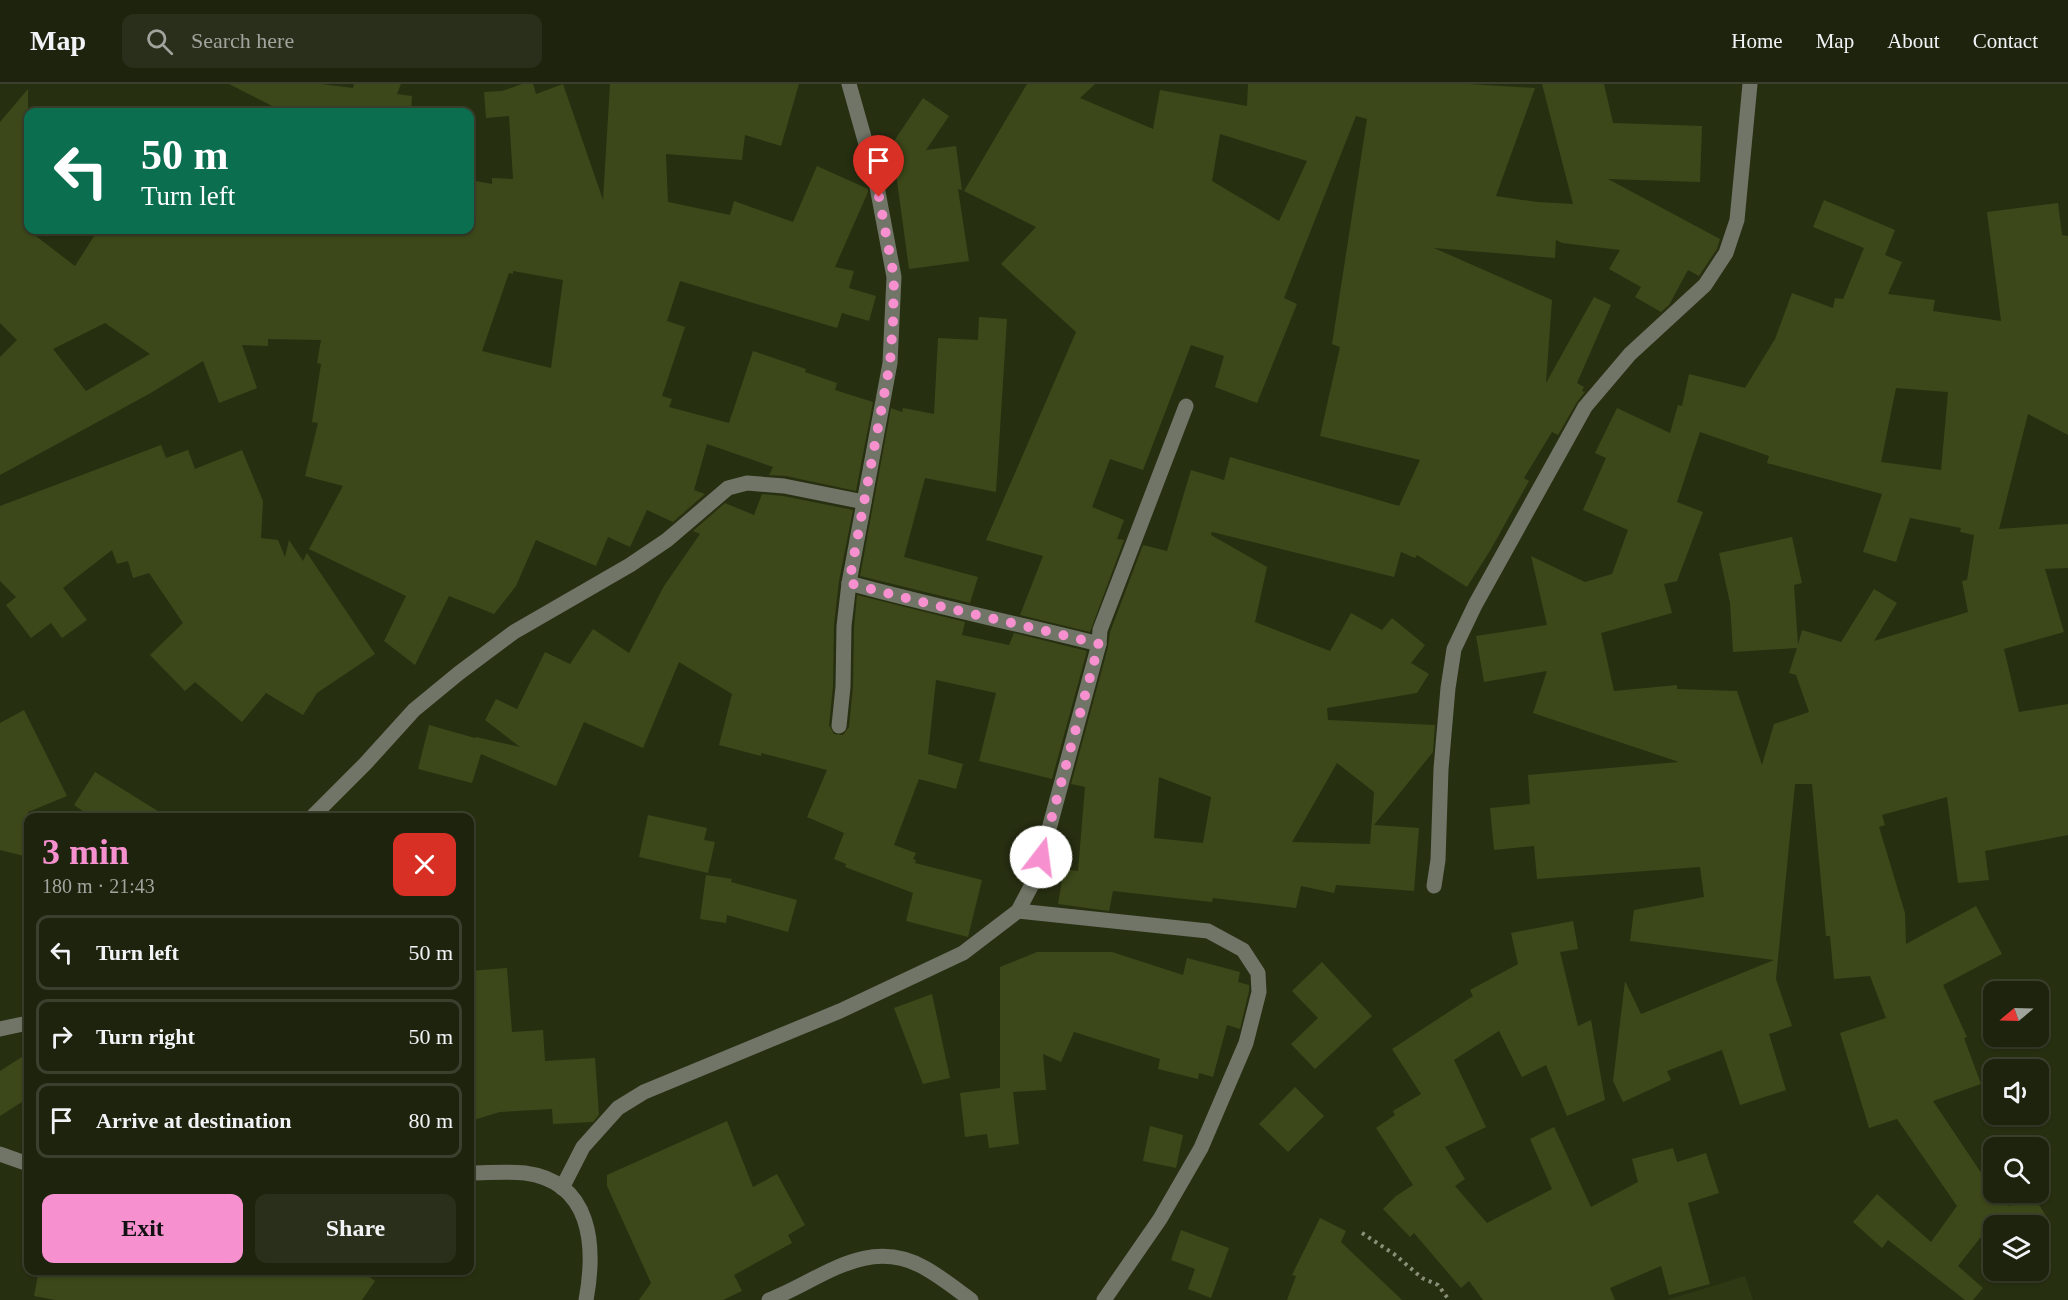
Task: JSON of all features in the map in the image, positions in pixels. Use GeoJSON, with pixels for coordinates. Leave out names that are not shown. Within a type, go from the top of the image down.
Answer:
{"type":"FeatureCollection","features":[{"type":"Feature","properties":{"kind":"street"},"geometry":{"type":"LineString","coordinates":[[839,726],[843,687],[844,626],[849,583],[890,363],[894,277],[875,176],[849,84]]}},
{"type":"Feature","properties":{"kind":"street"},"geometry":{"type":"LineString","coordinates":[[1434,886],[1438,860],[1441,769],[1454,649],[1474,605],[1585,407],[1630,354],[1705,285],[1726,253],[1737,220],[1750,84]]}},
{"type":"Feature","properties":{"kind":"street"},"geometry":{"type":"LineString","coordinates":[[562,1188],[583,1147],[618,1108],[636,1097],[840,1011],[963,953],[1018,910],[1036,877],[1099,644],[1100,630],[1186,406]]}},
{"type":"Feature","properties":{"kind":"street"},"geometry":{"type":"LineString","coordinates":[[316,813],[414,710],[459,673],[514,632],[630,565],[658,546],[728,488],[747,483],[784,486],[864,502]]}},
{"type":"Feature","properties":{"kind":"street"},"geometry":{"type":"LineString","coordinates":[[849,583],[1099,644]]}},
{"type":"Feature","properties":{"kind":"street"},"geometry":{"type":"LineString","coordinates":[[1018,910],[1208,931],[1244,950],[1258,973],[1259,992],[1246,1043],[1201,1148],[1160,1219],[1104,1300]]}},
{"type":"Feature","properties":{"kind":"street"},"geometry":{"type":"LineString","coordinates":[[0,1029],[24,1024]]}},
{"type":"Feature","properties":{"kind":"street"},"geometry":{"type":"LineString","coordinates":[[0,1154],[24,1163]]}},
{"type":"Feature","properties":{"kind":"street"},"geometry":{"type":"LineString","coordinates":[[474,1173],[526,1173],[551,1180],[573,1197],[587,1225],[591,1249],[591,1275],[586,1300]]}},
{"type":"Feature","properties":{"kind":"street"},"geometry":{"type":"LineString","coordinates":[[769,1300],[788,1293],[841,1264],[872,1256],[897,1256],[924,1267],[971,1300]]}},
{"type":"Feature","properties":{"kind":"path"},"geometry":{"type":"LineString","coordinates":[[1362,1233],[1394,1254],[1422,1278],[1438,1285],[1449,1300]]}},
{"type":"Feature","properties":{"kind":"shaded area"},"geometry":{"type":"Polygon","coordinates":[[[1745,1276],[1753,1300],[1667,1300],[1745,1276]]]}},
{"type":"Feature","properties":{"kind":"building"},"geometry":{"type":"Polygon","coordinates":[[[229,84],[322,84],[353,88],[354,84],[401,84],[397,94],[412,96],[411,108],[276,108],[229,84]]]}},
{"type":"Feature","properties":{"kind":"building"},"geometry":{"type":"Polygon","coordinates":[[[522,84],[533,84],[536,94],[563,84],[603,200],[610,84],[799,84],[781,146],[745,135],[742,160],[666,154],[668,202],[730,215],[734,201],[793,222],[817,166],[868,189],[835,267],[854,271],[849,288],[876,296],[869,321],[842,313],[837,328],[680,281],[667,321],[685,327],[662,396],[672,399],[669,407],[729,423],[753,351],[806,369],[805,372],[837,383],[835,390],[873,402],[856,491],[786,476],[769,475],[773,467],[707,444],[694,490],[705,494],[673,522],[647,510],[630,547],[608,537],[596,566],[536,540],[516,586],[494,614],[449,596],[415,665],[384,641],[406,596],[309,549],[343,486],[305,476],[318,423],[312,422],[321,364],[317,363],[321,340],[268,339],[268,346],[242,345],[257,388],[219,403],[203,361],[149,394],[0,475],[0,357],[17,340],[0,323],[0,122],[28,89],[28,108],[24,108],[24,234],[33,234],[75,266],[95,234],[474,234],[474,181],[492,184],[492,178],[513,179],[509,116],[486,118],[484,92],[502,91],[522,84]],[[513,271],[513,274],[509,273],[482,351],[551,368],[563,280],[513,271]],[[105,323],[53,349],[86,391],[150,354],[105,323]]]}},
{"type":"Feature","properties":{"kind":"building"},"geometry":{"type":"Polygon","coordinates":[[[1027,84],[1095,84],[1080,98],[1153,129],[1160,90],[1247,106],[1248,84],[1469,84],[1535,88],[1496,196],[1537,202],[1573,204],[1542,84],[1604,84],[1613,123],[1702,126],[1700,182],[1608,179],[1720,239],[1717,249],[1699,276],[1688,270],[1669,305],[1661,312],[1635,297],[1641,287],[1609,269],[1620,250],[1562,243],[1556,240],[1555,258],[1434,248],[1552,300],[1546,383],[1594,297],[1611,305],[1577,383],[1584,387],[1582,391],[1585,392],[1558,435],[1552,432],[1524,478],[1529,481],[1467,587],[1417,555],[1415,558],[1401,552],[1394,577],[1212,532],[1211,535],[1267,567],[1255,622],[1330,651],[1351,613],[1382,630],[1392,618],[1425,645],[1411,663],[1429,674],[1417,693],[1327,708],[1328,720],[1435,725],[1433,752],[1374,825],[1419,828],[1414,891],[1336,885],[1334,893],[1301,886],[1296,908],[1213,898],[1212,902],[1113,891],[1109,911],[1058,904],[1064,869],[1078,871],[1085,787],[1071,784],[1110,632],[1143,545],[1167,551],[1191,470],[1224,480],[1230,457],[1399,506],[1420,460],[1320,436],[1340,347],[1332,344],[1367,119],[1356,116],[1284,298],[1297,304],[1257,403],[1215,387],[1224,356],[1191,345],[1143,470],[1110,459],[1092,507],[1124,520],[1117,539],[1124,540],[1090,632],[1020,615],[1043,556],[986,540],[1076,332],[1001,264],[1036,227],[964,191],[1027,84]],[[1220,134],[1212,181],[1279,221],[1307,161],[1220,134]],[[1337,763],[1292,842],[1370,844],[1374,792],[1337,763]],[[1159,777],[1154,838],[1203,843],[1211,797],[1159,777]]]}},
{"type":"Feature","properties":{"kind":"building"},"geometry":{"type":"Polygon","coordinates":[[[923,98],[949,116],[926,150],[956,146],[962,190],[958,189],[969,261],[909,269],[892,144],[923,98]]]}},
{"type":"Feature","properties":{"kind":"building"},"geometry":{"type":"Polygon","coordinates":[[[1824,200],[1895,230],[1885,255],[1902,262],[1888,294],[1935,300],[1933,311],[2001,321],[1987,212],[2058,203],[2062,235],[2068,236],[2068,435],[2028,414],[1999,529],[2068,524],[2068,568],[2045,569],[2064,632],[2004,649],[2019,712],[2068,704],[2068,835],[1985,851],[1989,880],[1958,883],[1947,797],[1882,815],[1885,825],[1879,827],[1905,913],[1906,944],[1976,906],[2002,954],[1943,985],[1967,1037],[1964,1038],[1981,1084],[1933,1101],[1983,1176],[1983,1203],[2006,1203],[2008,1206],[2012,1203],[2038,1203],[2045,1215],[1983,1215],[1983,1234],[1958,1266],[1983,1288],[1973,1300],[1965,1300],[1888,1240],[1882,1248],[1853,1222],[1877,1194],[1931,1242],[1957,1206],[1897,1119],[1869,1128],[1840,1033],[1886,1018],[1870,976],[1834,979],[1830,936],[1826,936],[1812,784],[1795,784],[1776,979],[1792,1026],[1769,1034],[1786,1090],[1740,1105],[1722,1050],[1667,1071],[1671,1080],[1623,1102],[1613,1081],[1625,981],[1641,1014],[1774,960],[1630,941],[1634,910],[1704,897],[1700,867],[1537,879],[1534,846],[1494,850],[1490,808],[1530,804],[1528,775],[1679,762],[1533,713],[1547,671],[1484,682],[1476,636],[1547,625],[1531,556],[1585,582],[1612,574],[1628,530],[1583,510],[1606,458],[1595,453],[1617,408],[1670,433],[1678,405],[1682,406],[1689,374],[1745,388],[1775,339],[1792,293],[1833,308],[1835,298],[1843,299],[1864,248],[1813,227],[1824,200]],[[1896,388],[1881,462],[1941,470],[1948,392],[1896,388]],[[1700,432],[1677,502],[1703,512],[1677,581],[1664,584],[1672,613],[1601,633],[1614,691],[1677,685],[1677,689],[1737,691],[1762,765],[1774,724],[1809,712],[1796,675],[1789,673],[1797,648],[1733,652],[1730,603],[1719,553],[1792,537],[1802,583],[1794,585],[1798,645],[1802,630],[1841,642],[1874,589],[1897,603],[1874,641],[1968,612],[1962,581],[1967,580],[1974,535],[1960,532],[1961,528],[1910,518],[1896,562],[1863,552],[1882,494],[1767,463],[1769,456],[1700,432]]]}},
{"type":"Feature","properties":{"kind":"building"},"geometry":{"type":"Polygon","coordinates":[[[979,317],[1007,319],[996,492],[925,478],[904,557],[978,577],[970,603],[860,576],[891,408],[902,412],[903,408],[934,414],[938,338],[978,340],[979,317]]]}},
{"type":"Feature","properties":{"kind":"building"},"geometry":{"type":"Polygon","coordinates":[[[161,445],[166,458],[188,450],[195,469],[242,450],[263,501],[261,538],[278,540],[285,557],[289,540],[303,561],[307,553],[375,654],[317,693],[303,715],[266,693],[242,722],[195,682],[185,691],[150,655],[183,623],[149,573],[133,578],[128,561],[117,564],[112,550],[63,588],[87,620],[62,638],[51,623],[31,638],[6,605],[16,597],[0,581],[0,506],[161,445]]]}},
{"type":"Feature","properties":{"kind":"building"},"geometry":{"type":"Polygon","coordinates":[[[762,494],[853,510],[839,581],[834,625],[833,686],[829,725],[834,734],[843,735],[849,727],[857,595],[965,622],[962,635],[1009,645],[1014,633],[1087,651],[1052,779],[979,761],[996,693],[936,680],[928,754],[963,764],[956,789],[919,779],[894,845],[916,853],[913,859],[916,860],[915,863],[982,880],[968,937],[906,921],[913,893],[845,867],[846,864],[834,859],[844,833],[807,817],[827,770],[719,745],[732,694],[679,662],[643,748],[584,722],[556,786],[481,754],[472,783],[418,769],[429,725],[475,738],[520,747],[485,720],[496,699],[517,709],[545,652],[570,664],[593,629],[629,653],[664,586],[700,534],[693,531],[725,503],[754,515],[762,494]]]}},
{"type":"Feature","properties":{"kind":"building"},"geometry":{"type":"Polygon","coordinates":[[[24,710],[67,796],[24,813],[24,856],[0,850],[0,723],[24,710]]]}},
{"type":"Feature","properties":{"kind":"building"},"geometry":{"type":"Polygon","coordinates":[[[95,772],[161,813],[86,813],[74,805],[95,772]]]}},
{"type":"Feature","properties":{"kind":"building"},"geometry":{"type":"Polygon","coordinates":[[[648,815],[707,828],[704,840],[715,842],[708,873],[639,857],[648,815]]]}},
{"type":"Feature","properties":{"kind":"building"},"geometry":{"type":"Polygon","coordinates":[[[706,875],[732,879],[731,882],[797,900],[788,932],[727,915],[726,923],[700,919],[706,875]]]}},
{"type":"Feature","properties":{"kind":"building"},"geometry":{"type":"Polygon","coordinates":[[[1573,921],[1578,949],[1560,952],[1578,1026],[1591,1020],[1605,1100],[1567,1116],[1546,1065],[1522,1077],[1499,1031],[1454,1060],[1486,1127],[1445,1147],[1465,1179],[1455,1186],[1487,1223],[1552,1189],[1530,1139],[1554,1127],[1591,1207],[1638,1182],[1632,1159],[1673,1148],[1677,1162],[1706,1153],[1719,1193],[1688,1203],[1710,1284],[1669,1295],[1661,1266],[1610,1288],[1615,1300],[1483,1300],[1469,1281],[1461,1288],[1414,1233],[1410,1237],[1383,1209],[1396,1196],[1413,1185],[1376,1128],[1395,1115],[1393,1111],[1421,1094],[1392,1049],[1473,996],[1470,990],[1518,964],[1511,933],[1573,921]]]}},
{"type":"Feature","properties":{"kind":"building"},"geometry":{"type":"Polygon","coordinates":[[[1037,952],[1112,952],[1183,975],[1187,958],[1240,972],[1238,982],[1249,985],[1249,991],[1240,1029],[1227,1025],[1213,1077],[1199,1073],[1198,1079],[1158,1069],[1160,1059],[1074,1032],[1061,1062],[1043,1054],[1046,1090],[1013,1092],[1019,1144],[989,1148],[987,1134],[965,1137],[960,1093],[1000,1088],[1000,967],[1037,952]]]}},
{"type":"Feature","properties":{"kind":"building"},"geometry":{"type":"Polygon","coordinates":[[[1322,962],[1372,1016],[1315,1069],[1291,1044],[1318,1018],[1292,991],[1322,962]]]}},
{"type":"Feature","properties":{"kind":"building"},"geometry":{"type":"Polygon","coordinates":[[[507,968],[512,1032],[543,1030],[545,1061],[595,1058],[599,1115],[593,1122],[553,1124],[552,1109],[500,1112],[474,1120],[474,971],[507,968]]]}},
{"type":"Feature","properties":{"kind":"building"},"geometry":{"type":"Polygon","coordinates":[[[932,994],[950,1078],[923,1084],[894,1008],[932,994]]]}},
{"type":"Feature","properties":{"kind":"building"},"geometry":{"type":"Polygon","coordinates":[[[24,1056],[24,1101],[0,1116],[0,1071],[24,1056]]]}},
{"type":"Feature","properties":{"kind":"building"},"geometry":{"type":"Polygon","coordinates":[[[1295,1087],[1324,1116],[1288,1152],[1259,1124],[1295,1087]]]}},
{"type":"Feature","properties":{"kind":"building"},"geometry":{"type":"Polygon","coordinates":[[[727,1121],[753,1187],[777,1174],[805,1225],[788,1235],[792,1243],[734,1275],[742,1291],[723,1300],[639,1300],[651,1283],[607,1186],[607,1175],[727,1121]]]}},
{"type":"Feature","properties":{"kind":"building"},"geometry":{"type":"Polygon","coordinates":[[[1150,1126],[1183,1135],[1176,1168],[1143,1161],[1150,1126]]]}},
{"type":"Feature","properties":{"kind":"building"},"geometry":{"type":"Polygon","coordinates":[[[1320,1218],[1346,1231],[1341,1242],[1402,1300],[1287,1300],[1296,1276],[1292,1275],[1320,1218]]]}},
{"type":"Feature","properties":{"kind":"building"},"geometry":{"type":"Polygon","coordinates":[[[1181,1230],[1229,1248],[1211,1298],[1188,1289],[1195,1269],[1171,1260],[1181,1230]]]}},
{"type":"Feature","properties":{"kind":"building"},"geometry":{"type":"Polygon","coordinates":[[[38,1275],[367,1275],[375,1281],[362,1300],[55,1300],[34,1296],[38,1275]]]}},
{"type":"Feature","properties":{"kind":"route"},"geometry":{"type":"LineString","coordinates":[[879,197],[894,277],[890,363],[849,583],[1099,644],[1041,857]]}}]}
